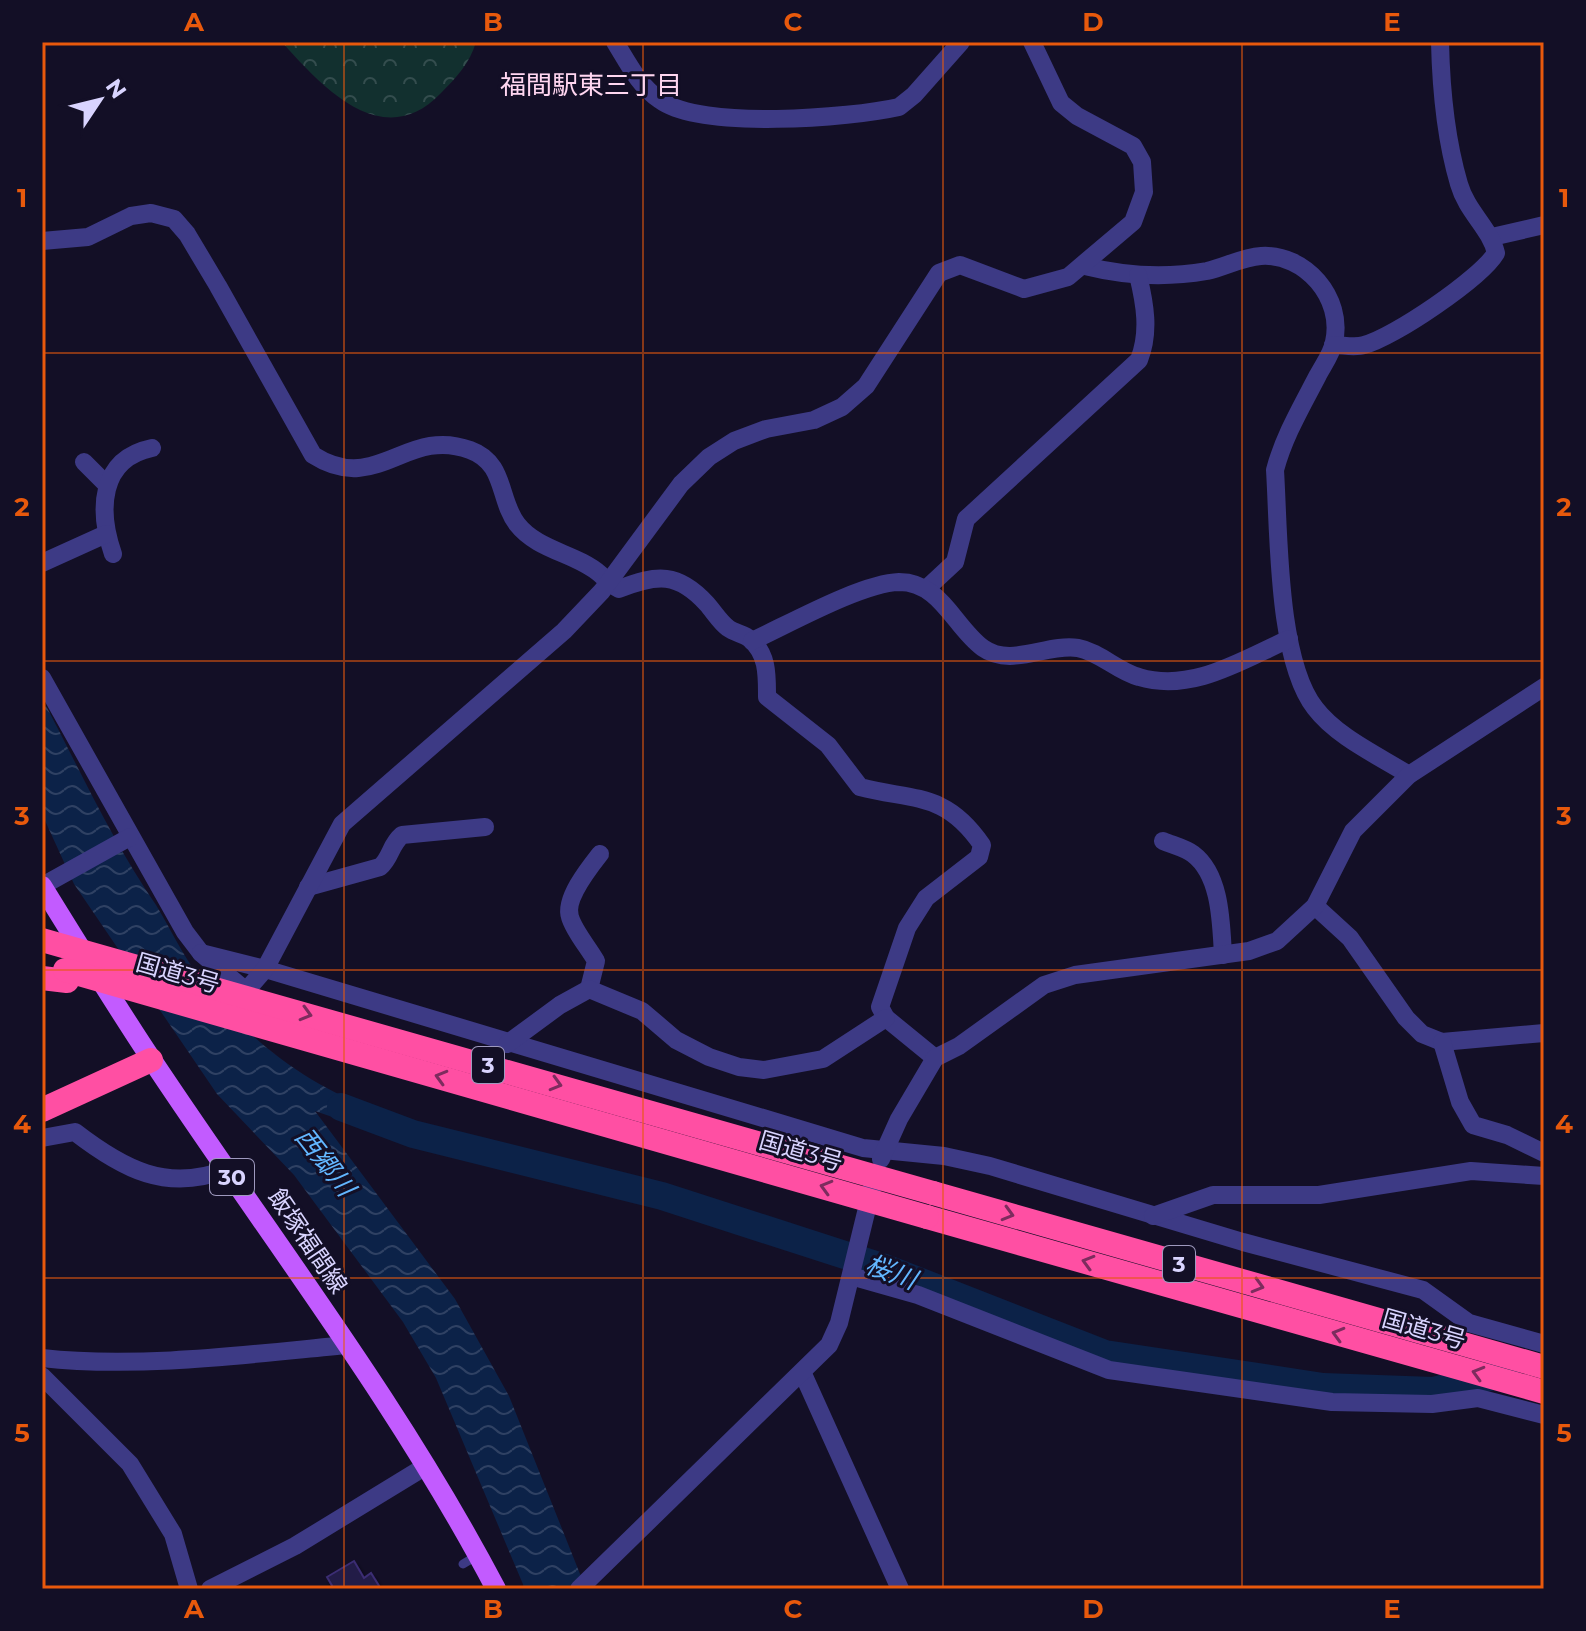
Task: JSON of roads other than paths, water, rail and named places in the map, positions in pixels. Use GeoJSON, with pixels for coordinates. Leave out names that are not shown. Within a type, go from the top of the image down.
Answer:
{"type":"FeatureCollection","features":[{"type":"Feature","properties":{"kind":"highway","name":"国道3号"},"geometry":{"type":"LineString","coordinates":[[42,940],[930,1205],[1419,1345],[1544,1392]]}},
{"type":"Feature","properties":{"kind":"highway","name":"国道3号"},"geometry":{"type":"LineString","coordinates":[[54,973],[232,1028],[334,1047],[930,1205]]}},
{"type":"Feature","properties":{"kind":"highway"},"geometry":{"type":"LineString","coordinates":[[42,1110],[151,1060]]}},
{"type":"Feature","properties":{"kind":"highway","name":"国道3号"},"geometry":{"type":"LineString","coordinates":[[1419,1345],[1544,1367]]}},
{"type":"Feature","properties":{"kind":"main road","name":"飯塚福間線"},"geometry":{"type":"LineString","coordinates":[[42,886],[151,1060],[347,1345],[426,1466]]}},
{"type":"Feature","properties":{"kind":"main road","name":"30"},"geometry":{"type":"LineString","coordinates":[[426,1466],[470,1559],[496,1589]]}},
{"type":"Feature","properties":{"kind":"street"},"geometry":{"type":"LineString","coordinates":[[615,42],[641,85],[662,103],[690,111],[779,120],[899,107],[914,95],[961,42]]}},
{"type":"Feature","properties":{"kind":"street"},"geometry":{"type":"LineString","coordinates":[[246,991],[265,969],[342,824],[564,631],[602,591],[681,484],[709,457],[734,441],[766,429],[814,420],[842,407],[866,386],[939,273],[960,265],[1024,289],[1068,277],[1085,266],[1133,222],[1144,192],[1142,162],[1133,146],[1077,116],[1061,103],[1032,42]]}},
{"type":"Feature","properties":{"kind":"street"},"geometry":{"type":"LineString","coordinates":[[1333,345],[1363,346],[1401,328],[1490,264],[1496,253],[1492,237],[1471,215],[1459,183],[1440,42]]}},
{"type":"Feature","properties":{"kind":"street"},"geometry":{"type":"LineString","coordinates":[[42,241],[88,237],[131,216],[151,213],[174,219],[187,234],[218,286],[313,455],[332,467],[355,470],[426,445],[471,450],[487,459],[499,475],[510,511],[530,537],[600,574],[606,582],[619,589],[649,577],[674,580],[692,588],[728,628],[752,641],[763,655],[767,671],[767,697],[828,745],[860,787],[923,797],[940,805],[982,845],[979,857],[926,898],[907,928],[880,1007],[886,1018],[935,1058]]}},
{"type":"Feature","properties":{"kind":"street"},"geometry":{"type":"LineString","coordinates":[[1492,237],[1544,225]]}},
{"type":"Feature","properties":{"kind":"street"},"geometry":{"type":"LineString","coordinates":[[1085,266],[1138,275],[1206,271],[1262,256],[1293,263],[1313,273],[1325,289],[1334,320],[1333,345],[1280,450],[1275,470],[1289,639],[1299,683],[1317,711],[1409,775]]}},
{"type":"Feature","properties":{"kind":"street"},"geometry":{"type":"LineString","coordinates":[[926,589],[955,562],[966,519],[1139,360],[1146,343],[1145,306],[1138,275]]}},
{"type":"Feature","properties":{"kind":"street"},"geometry":{"type":"LineString","coordinates":[[113,554],[106,534],[106,484],[131,453],[152,448]]}},
{"type":"Feature","properties":{"kind":"street"},"geometry":{"type":"LineString","coordinates":[[84,462],[106,484]]}},
{"type":"Feature","properties":{"kind":"street"},"geometry":{"type":"LineString","coordinates":[[42,563],[106,534]]}},
{"type":"Feature","properties":{"kind":"street"},"geometry":{"type":"LineString","coordinates":[[752,641],[876,585],[901,582],[926,589],[983,648],[1009,657],[1077,648],[1139,677],[1176,682],[1203,678],[1289,639]]}},
{"type":"Feature","properties":{"kind":"street"},"geometry":{"type":"LineString","coordinates":[[42,678],[185,932],[201,953],[246,991],[254,1011],[280,1040]]}},
{"type":"Feature","properties":{"kind":"street"},"geometry":{"type":"LineString","coordinates":[[590,1584],[829,1345],[839,1323],[883,1150],[935,1058],[959,1046],[1044,985],[1075,975],[1249,951],[1277,941],[1315,906],[1353,831],[1409,775],[1544,687]]}},
{"type":"Feature","properties":{"kind":"street"},"geometry":{"type":"LineString","coordinates":[[308,887],[380,867],[386,862],[391,843],[402,835],[485,827]]}},
{"type":"Feature","properties":{"kind":"street"},"geometry":{"type":"LineString","coordinates":[[42,886],[130,837]]}},
{"type":"Feature","properties":{"kind":"street"},"geometry":{"type":"LineString","coordinates":[[1163,841],[1193,854],[1208,877],[1217,901],[1223,955]]}},
{"type":"Feature","properties":{"kind":"street"},"geometry":{"type":"LineString","coordinates":[[507,1044],[560,1005],[589,989],[596,961],[569,915],[570,905],[587,871],[600,854]]}},
{"type":"Feature","properties":{"kind":"street"},"geometry":{"type":"LineString","coordinates":[[1315,906],[1350,938],[1406,1018],[1422,1034],[1442,1042],[1544,1033]]}},
{"type":"Feature","properties":{"kind":"street"},"geometry":{"type":"LineString","coordinates":[[201,953],[265,969],[507,1044],[863,1148],[944,1156],[990,1166],[1153,1216],[1423,1290],[1469,1323],[1544,1344]]}},
{"type":"Feature","properties":{"kind":"street"},"geometry":{"type":"LineString","coordinates":[[589,989],[642,1011],[676,1040],[709,1057],[739,1067],[764,1070],[823,1059],[886,1018]]}},
{"type":"Feature","properties":{"kind":"street"},"geometry":{"type":"LineString","coordinates":[[1442,1042],[1460,1102],[1473,1125],[1507,1135],[1544,1153]]}},
{"type":"Feature","properties":{"kind":"street"},"geometry":{"type":"LineString","coordinates":[[42,1138],[75,1132],[127,1167],[170,1180],[203,1178],[227,1169]]}},
{"type":"Feature","properties":{"kind":"street"},"geometry":{"type":"LineString","coordinates":[[1153,1216],[1213,1195],[1319,1195],[1471,1171],[1544,1176]]}},
{"type":"Feature","properties":{"kind":"street"},"geometry":{"type":"LineString","coordinates":[[853,1264],[918,1295],[1109,1370],[1333,1407],[1432,1404],[1478,1398],[1544,1415]]}},
{"type":"Feature","properties":{"kind":"street"},"geometry":{"type":"LineString","coordinates":[[42,1358],[74,1362],[242,1355],[347,1345]]}},
{"type":"Feature","properties":{"kind":"street"},"geometry":{"type":"LineString","coordinates":[[803,1374],[900,1589]]}},
{"type":"Feature","properties":{"kind":"street"},"geometry":{"type":"LineString","coordinates":[[42,1376],[130,1464],[173,1534],[189,1589]]}},
{"type":"Feature","properties":{"kind":"street"},"geometry":{"type":"LineString","coordinates":[[210,1589],[295,1546],[426,1466]]}},
{"type":"Feature","properties":{"kind":"water","name":"西郷川"},"geometry":{"type":"Polygon","coordinates":[[[42,698],[125,856],[211,992],[274,1054],[323,1086],[377,1110],[373,1131],[315,1111],[455,1299],[509,1396],[586,1589],[525,1589],[436,1378],[403,1322],[294,1175],[217,1094],[74,884],[42,814],[42,698]]]}},
{"type":"Feature","properties":{"kind":"waterway","name":"桜川"},"geometry":{"type":"LineString","coordinates":[[341,1107],[413,1134],[662,1196],[885,1268],[1105,1354],[1323,1387],[1433,1391],[1506,1373]]}},
{"type":"Feature","properties":{"kind":"district","name":"福間駅東三丁目"},"geometry":{"type":"Point","coordinates":[591,85]}}]}
